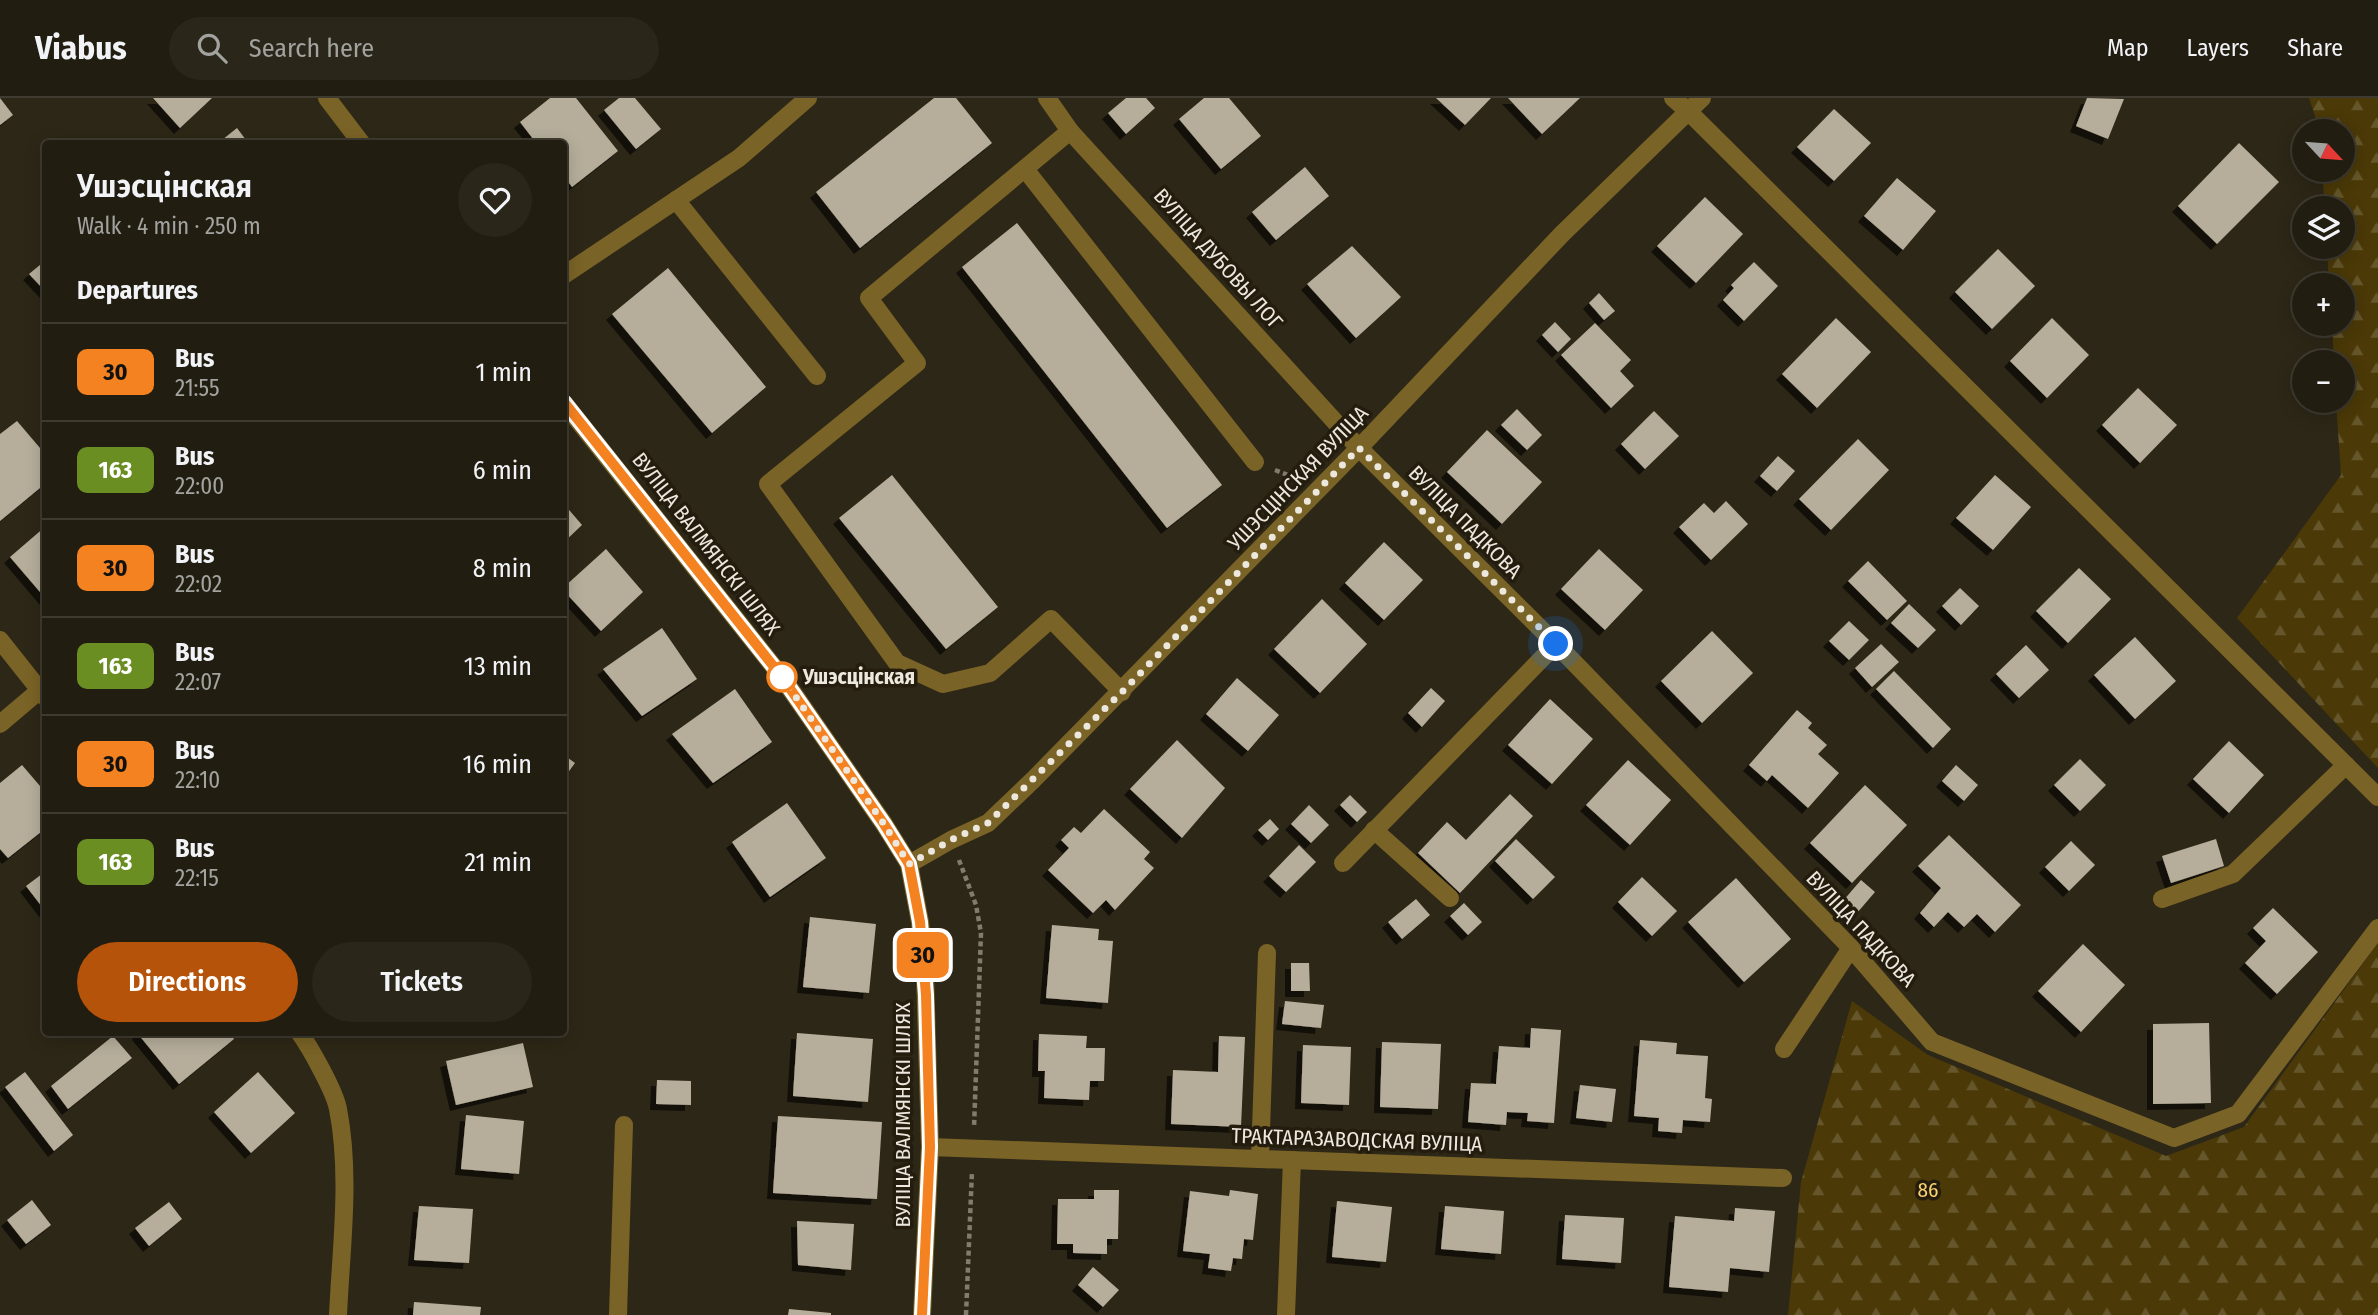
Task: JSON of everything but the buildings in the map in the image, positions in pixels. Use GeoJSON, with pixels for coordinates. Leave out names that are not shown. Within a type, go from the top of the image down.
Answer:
{"type":"FeatureCollection","features":[{"type":"Feature","properties":{"kind":"street"},"geometry":{"type":"LineString","coordinates":[[327,98],[359,140]]}},
{"type":"Feature","properties":{"kind":"street"},"geometry":{"type":"LineString","coordinates":[[567,273],[739,158],[808,98]]}},
{"type":"Feature","properties":{"kind":"street","name":"ВУЛІЦА ДУБОВЫ ЛОГ"},"geometry":{"type":"LineString","coordinates":[[1047,98],[1070,131],[1359,448]]}},
{"type":"Feature","properties":{"kind":"street"},"geometry":{"type":"LineString","coordinates":[[1673,98],[2177,600],[2346,765],[2371,784],[2378,797]]}},
{"type":"Feature","properties":{"kind":"street","name":"УШЭСЦІНСКАЯ ВУЛІЦА"},"geometry":{"type":"LineString","coordinates":[[909,864],[988,823],[1122,692],[1562,234],[1702,98]]}},
{"type":"Feature","properties":{"kind":"street"},"geometry":{"type":"LineString","coordinates":[[1070,131],[869,298],[917,363],[768,484],[897,663],[943,684],[990,673],[1051,618],[1122,692]]}},
{"type":"Feature","properties":{"kind":"street"},"geometry":{"type":"LineString","coordinates":[[1025,169],[1255,462]]}},
{"type":"Feature","properties":{"kind":"street"},"geometry":{"type":"LineString","coordinates":[[676,200],[817,376]]}},
{"type":"Feature","properties":{"kind":"street","name":"ВУЛІЦА ВАЛМЯНСКІ ШЛЯХ"},"geometry":{"type":"LineString","coordinates":[[567,406],[782,677],[909,864],[920,922],[925,973],[930,1147],[922,1315]]}},
{"type":"Feature","properties":{"kind":"street","name":"ВУЛІЦА ПАДКОВА"},"geometry":{"type":"LineString","coordinates":[[1359,448],[1556,644],[1851,948],[1931,1042],[2174,1138],[2238,1114],[2378,928]]}},
{"type":"Feature","properties":{"kind":"street"},"geometry":{"type":"LineString","coordinates":[[0,640],[42,690]]}},
{"type":"Feature","properties":{"kind":"street"},"geometry":{"type":"LineString","coordinates":[[1343,863],[1556,644]]}},
{"type":"Feature","properties":{"kind":"street"},"geometry":{"type":"LineString","coordinates":[[0,724],[42,692]]}},
{"type":"Feature","properties":{"kind":"street"},"geometry":{"type":"LineString","coordinates":[[2162,899],[2233,874],[2346,765]]}},
{"type":"Feature","properties":{"kind":"street"},"geometry":{"type":"LineString","coordinates":[[1374,830],[1450,898]]}},
{"type":"Feature","properties":{"kind":"street"},"geometry":{"type":"LineString","coordinates":[[1784,1049],[1851,948]]}},
{"type":"Feature","properties":{"kind":"street"},"geometry":{"type":"LineString","coordinates":[[1260,1159],[1267,953]]}},
{"type":"Feature","properties":{"kind":"street"},"geometry":{"type":"LineString","coordinates":[[302,1036],[338,1107],[344,1178],[338,1315]]}},
{"type":"Feature","properties":{"kind":"street"},"geometry":{"type":"LineString","coordinates":[[618,1315],[624,1125]]}},
{"type":"Feature","properties":{"kind":"street","name":"ТРАКТАРАЗАВОДСКАЯ ВУЛІЦА"},"geometry":{"type":"LineString","coordinates":[[930,1147],[1783,1178]]}},
{"type":"Feature","properties":{"kind":"street"},"geometry":{"type":"LineString","coordinates":[[1286,1315],[1292,1160]]}},
{"type":"Feature","properties":{"kind":"path"},"geometry":{"type":"LineString","coordinates":[[1255,462],[1321,487]]}},
{"type":"Feature","properties":{"kind":"path"},"geometry":{"type":"LineString","coordinates":[[951,840],[976,905],[981,933],[966,1315]]}},
{"type":"Feature","properties":{"kind":"green space"},"geometry":{"type":"Polygon","coordinates":[[[2309,98],[2378,98],[2378,768],[2237,618],[2341,475],[2337,413],[2355,413],[2355,350],[2333,350],[2333,336],[2355,336],[2355,273],[2328,273],[2328,259],[2355,259],[2355,196],[2324,196],[2323,182],[2356,182],[2356,119],[2316,119],[2309,98]]]}},
{"type":"Feature","properties":{"kind":"green space","name":"86"},"geometry":{"type":"Polygon","coordinates":[[[2378,943],[2378,1315],[1788,1315],[1801,1182],[1852,1001],[1928,1055],[2166,1156],[2244,1127],[2378,943]]]}},
{"type":"Feature","properties":{"kind":"bus line","name":"30"},"geometry":{"type":"LineString","coordinates":[[567,406],[782,677],[909,864],[920,922],[926,995],[930,1147],[922,1315]]}},
{"type":"Feature","properties":{"kind":"place","name":"Ушэсцінская"},"geometry":{"type":"Point","coordinates":[782,677]}},
{"type":"Feature","properties":{"kind":"route"},"geometry":{"type":"LineString","coordinates":[[782,677],[909,864],[988,823],[1122,692],[1359,448],[1556,644]]}}]}
